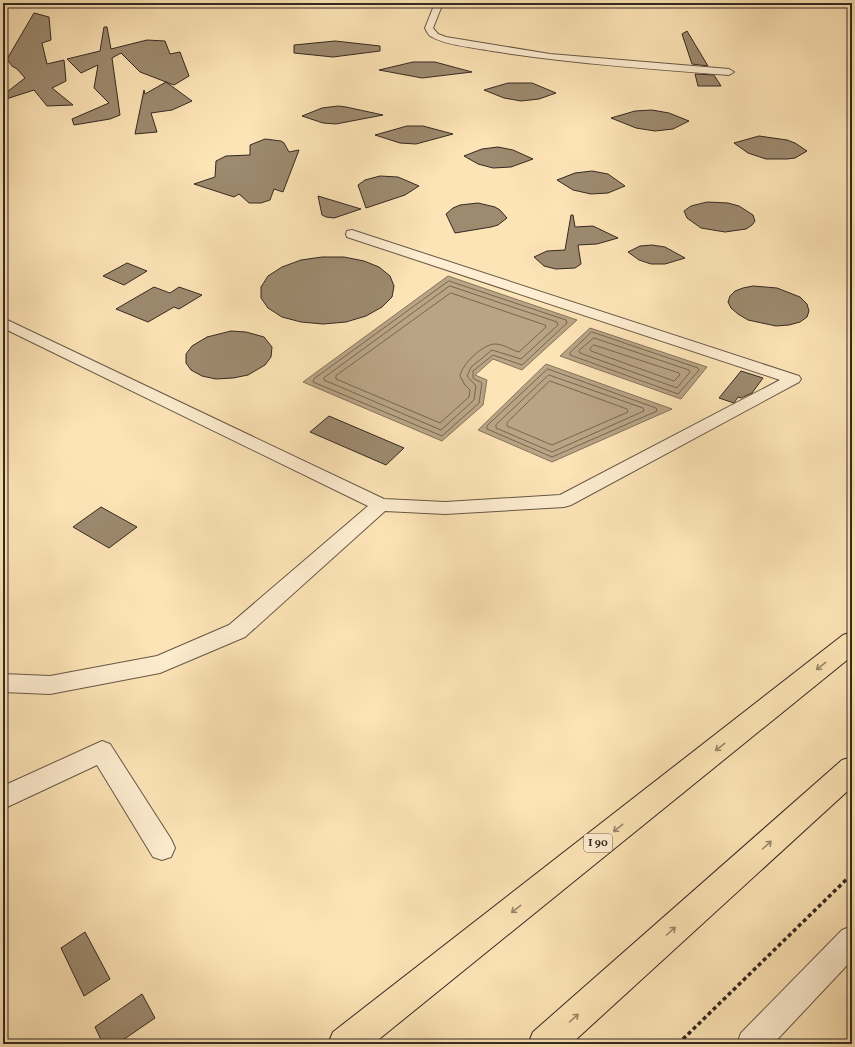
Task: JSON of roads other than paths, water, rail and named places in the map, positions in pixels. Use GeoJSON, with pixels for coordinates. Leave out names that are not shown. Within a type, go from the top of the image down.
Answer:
{"type":"FeatureCollection","features":[{"type":"Feature","properties":{"kind":"highway","name":"I 90"},"geometry":{"type":"LineString","coordinates":[[345,1044],[852,642]]}},
{"type":"Feature","properties":{"kind":"highway"},"geometry":{"type":"LineString","coordinates":[[545,1044],[852,769]]}},
{"type":"Feature","properties":{"kind":"street"},"geometry":{"type":"LineString","coordinates":[[439,3],[430,20],[431,33],[435,36],[481,47],[564,59],[729,72]]}},
{"type":"Feature","properties":{"kind":"street"},"geometry":{"type":"LineString","coordinates":[[3,322],[381,505],[445,508],[564,501],[793,380],[352,234]]}},
{"type":"Feature","properties":{"kind":"street"},"geometry":{"type":"LineString","coordinates":[[3,682],[50,685],[160,664],[237,631],[381,505]]}},
{"type":"Feature","properties":{"kind":"street"},"geometry":{"type":"LineString","coordinates":[[3,798],[102,751],[162,848]]}},
{"type":"Feature","properties":{"kind":"street"},"geometry":{"type":"LineString","coordinates":[[752,1044],[852,940]]}},
{"type":"Feature","properties":{"kind":"water"},"geometry":{"type":"Polygon","coordinates":[[[448,276],[577,320],[522,370],[493,359],[475,375],[487,380],[483,405],[442,441],[303,382],[448,276]]]}},
{"type":"Feature","properties":{"kind":"water"},"geometry":{"type":"Polygon","coordinates":[[[590,328],[707,367],[681,399],[560,356],[590,328]]]}},
{"type":"Feature","properties":{"kind":"water"},"geometry":{"type":"Polygon","coordinates":[[[546,364],[672,409],[552,462],[478,430],[546,364]]]}}]}
